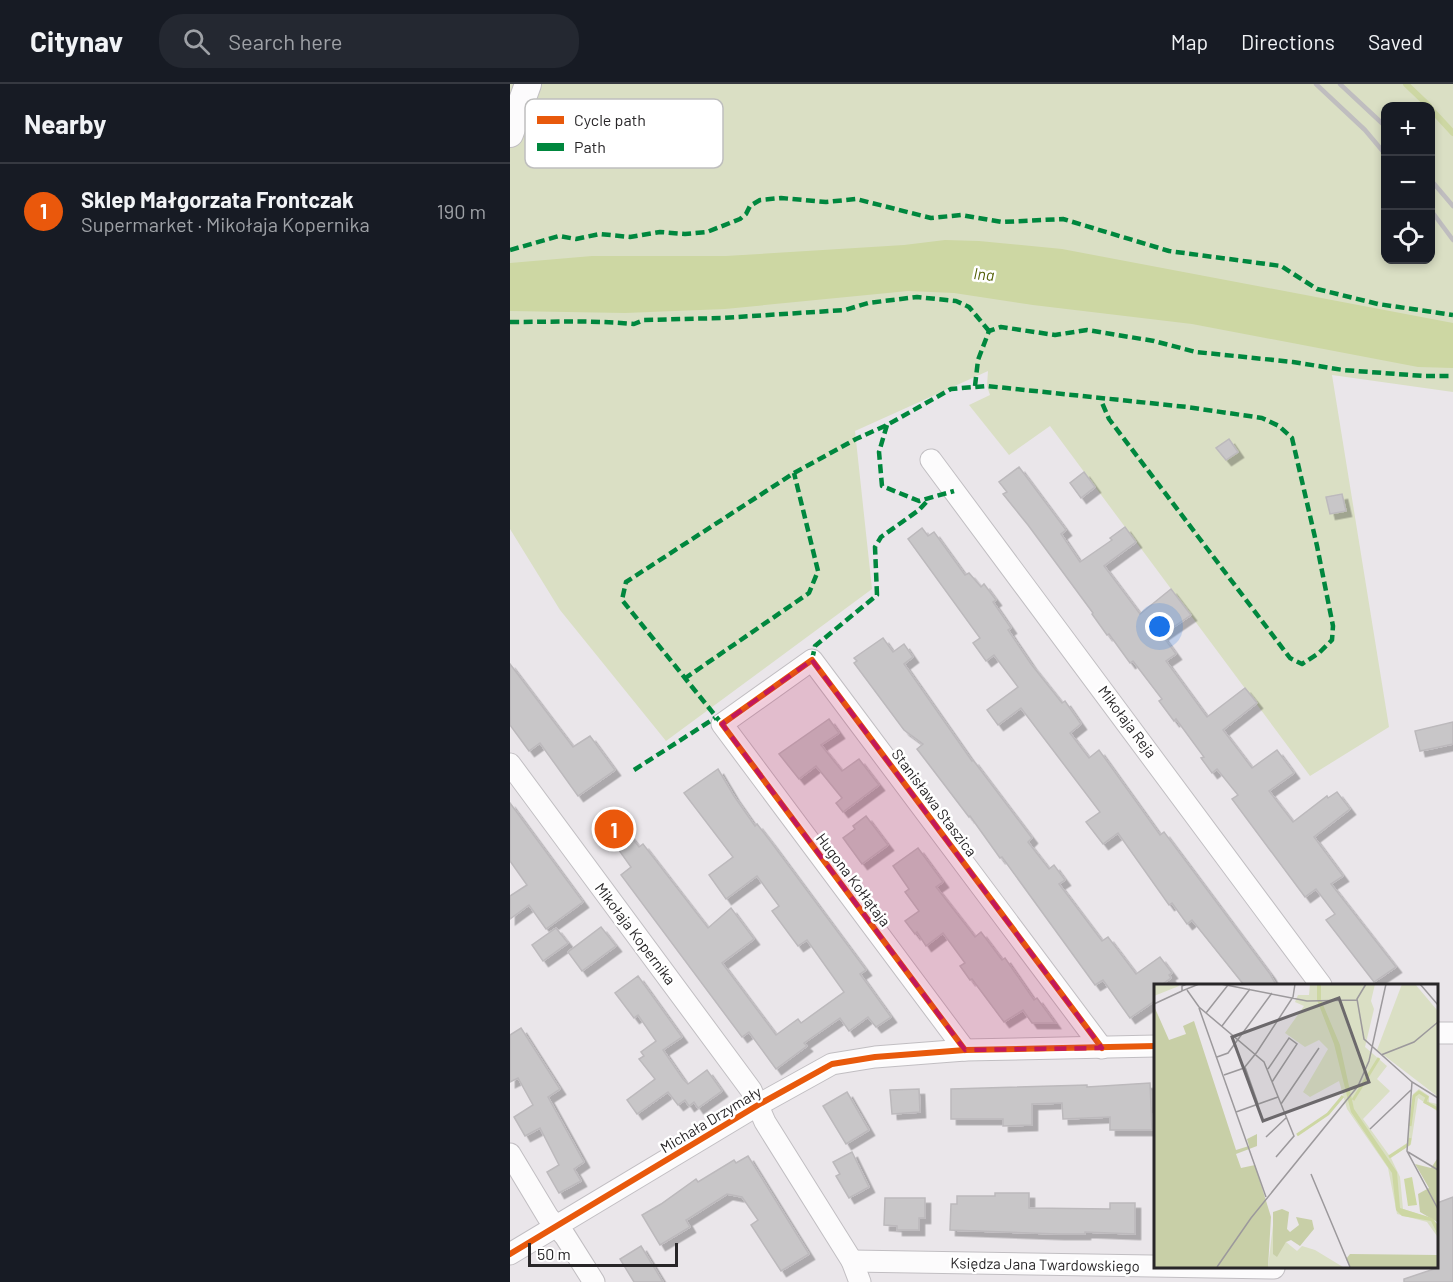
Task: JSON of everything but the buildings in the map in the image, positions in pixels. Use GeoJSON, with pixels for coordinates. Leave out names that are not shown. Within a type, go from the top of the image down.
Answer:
{"type":"FeatureCollection","features":[{"type":"Feature","properties":{"kind":"street"},"geometry":{"type":"LineString","coordinates":[[510,134],[528,84]]}},
{"type":"Feature","properties":{"kind":"street","name":"Mikołaja Reja"},"geometry":{"type":"LineString","coordinates":[[931,460],[1320,984]]}},
{"type":"Feature","properties":{"kind":"street","name":"Stanisława Staszica"},"geometry":{"type":"LineString","coordinates":[[722,724],[812,660],[1102,1048]]}},
{"type":"Feature","properties":{"kind":"street","name":"Hugona Kołłątaja"},"geometry":{"type":"LineString","coordinates":[[722,724],[965,1050]]}},
{"type":"Feature","properties":{"kind":"street","name":"Mikołaja Kopernika"},"geometry":{"type":"LineString","coordinates":[[510,764],[751,1090],[771,1132],[852,1262],[860,1282]]}},
{"type":"Feature","properties":{"kind":"street"},"geometry":{"type":"LineString","coordinates":[[1438,1034],[1453,1033]]}},
{"type":"Feature","properties":{"kind":"street","name":"Michała Drzymały"},"geometry":{"type":"LineString","coordinates":[[510,1254],[758,1105],[832,1064],[875,1057],[965,1050],[1154,1046]]}},
{"type":"Feature","properties":{"kind":"street"},"geometry":{"type":"LineString","coordinates":[[510,1154],[548,1217],[565,1236],[594,1282]]}},
{"type":"Feature","properties":{"kind":"street","name":"Księdza Jana Twardowskiego"},"geometry":{"type":"LineString","coordinates":[[852,1262],[1274,1272]]}},
{"type":"Feature","properties":{"kind":"highlighted area"},"geometry":{"type":"Polygon","coordinates":[[[812,660],[1102,1048],[965,1050],[722,724],[812,660]]]}},
{"type":"Feature","properties":{"kind":"shaded area"},"geometry":{"type":"Polygon","coordinates":[[[510,84],[1453,84],[1453,392],[1332,375],[1389,727],[1310,776],[1050,426],[1009,455],[969,405],[990,395],[987,386],[988,371],[855,431],[872,589],[666,741],[560,610],[510,529],[510,84]]]}},
{"type":"Feature","properties":{"kind":"water","name":"Ina"},"geometry":{"type":"Polygon","coordinates":[[[945,240],[1062,249],[1453,323],[1453,368],[1418,367],[1192,324],[954,293],[908,291],[725,309],[625,313],[510,311],[510,263],[592,256],[726,256],[904,245],[945,240]]]}},
{"type":"Feature","properties":{"kind":"waterway"},"geometry":{"type":"LineString","coordinates":[[1406,84],[1425,102]]}},
{"type":"Feature","properties":{"kind":"waterway"},"geometry":{"type":"LineString","coordinates":[[1435,113],[1453,133]]}},
{"type":"Feature","properties":{"kind":"railway"},"geometry":{"type":"LineString","coordinates":[[1316,84],[1365,130],[1381,149]]}},
{"type":"Feature","properties":{"kind":"railway"},"geometry":{"type":"LineString","coordinates":[[1340,84],[1381,122]]}},
{"type":"Feature","properties":{"kind":"railway"},"geometry":{"type":"LineString","coordinates":[[1435,185],[1453,206]]}},
{"type":"Feature","properties":{"kind":"railway"},"geometry":{"type":"LineString","coordinates":[[1431,210],[1453,240]]}},
{"type":"Feature","properties":{"kind":"marked path"},"geometry":{"type":"LineString","coordinates":[[510,250],[559,236],[576,239],[600,234],[630,237],[660,232],[685,234],[707,232],[740,219],[750,206],[760,200],[781,198],[826,202],[856,199],[931,218],[961,215],[1002,222],[1063,219],[1169,251],[1281,266],[1317,289],[1378,304],[1453,315]]}},
{"type":"Feature","properties":{"kind":"marked path"},"geometry":{"type":"LineString","coordinates":[[510,322],[634,324],[644,320],[722,318],[845,310],[868,303],[917,297],[956,301],[969,307],[989,331]]}},
{"type":"Feature","properties":{"kind":"marked path"},"geometry":{"type":"LineString","coordinates":[[975,386],[978,360],[989,331],[1001,327],[1055,335],[1087,330],[1154,341],[1196,352],[1293,362],[1343,370],[1453,376]]}},
{"type":"Feature","properties":{"kind":"marked path"},"geometry":{"type":"LineString","coordinates":[[722,724],[622,600],[626,582],[794,473],[951,389],[987,386],[1187,407],[1262,418],[1279,426],[1292,438],[1333,626],[1332,640],[1319,653],[1302,664],[1290,658],[1109,419],[1100,398]]}},
{"type":"Feature","properties":{"kind":"marked path"},"geometry":{"type":"LineString","coordinates":[[887,425],[879,452],[882,486],[919,501],[954,491]]}},
{"type":"Feature","properties":{"kind":"marked path"},"geometry":{"type":"LineString","coordinates":[[684,679],[809,593],[818,571],[794,473]]}},
{"type":"Feature","properties":{"kind":"marked path"},"geometry":{"type":"LineString","coordinates":[[812,660],[815,646],[877,595],[875,547],[881,537],[919,510],[929,499]]}},
{"type":"Feature","properties":{"kind":"marked path"},"geometry":{"type":"LineString","coordinates":[[634,770],[715,718]]}},
{"type":"Feature","properties":{"kind":"cycle path"},"geometry":{"type":"LineString","coordinates":[[965,1050],[722,724],[812,660],[1102,1048]]}},
{"type":"Feature","properties":{"kind":"cycle path"},"geometry":{"type":"LineString","coordinates":[[510,1254],[758,1105],[832,1064],[875,1057],[965,1050],[1154,1046]]}},
{"type":"Feature","properties":{"kind":"place","name":"Sklep Małgorzata Frontczak"},"geometry":{"type":"Point","coordinates":[614,829]}}]}
